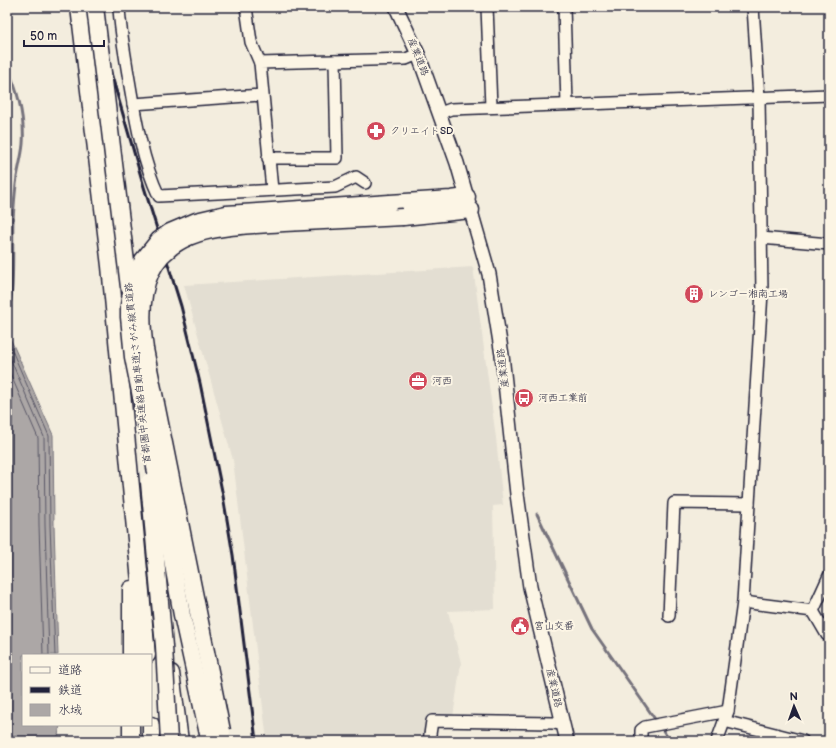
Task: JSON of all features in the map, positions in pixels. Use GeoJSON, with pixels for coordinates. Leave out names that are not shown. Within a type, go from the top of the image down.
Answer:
{"type":"FeatureCollection","features":[{"type":"Feature","properties":{"kind":"highway","name":"首都圏中央連絡自動車道;さがみ縦貫道路"},"geometry":{"type":"LineString","coordinates":[[79,7],[117,335],[147,654]]}},
{"type":"Feature","properties":{"kind":"highway","name":"首都圏中央連絡自動車道;さがみ縦貫道路"},"geometry":{"type":"LineString","coordinates":[[95,7],[127,265],[159,584],[169,741]]}},
{"type":"Feature","properties":{"kind":"highway"},"geometry":{"type":"LineString","coordinates":[[209,739],[182,615],[131,344],[129,305],[133,282],[142,260],[150,249],[170,232],[183,225],[226,214],[450,199],[469,203]]}},
{"type":"Feature","properties":{"kind":"highway"},"geometry":{"type":"LineString","coordinates":[[224,741],[142,332],[142,301],[148,277],[161,256],[170,247],[181,240],[211,230],[240,226],[403,217],[469,203]]}},
{"type":"Feature","properties":{"kind":"highway"},"geometry":{"type":"LineString","coordinates":[[117,335],[118,390],[130,544],[132,595],[131,654]]}},
{"type":"Feature","properties":{"kind":"highway"},"geometry":{"type":"LineString","coordinates":[[159,584],[180,741]]}},
{"type":"Feature","properties":{"kind":"highway"},"geometry":{"type":"LineString","coordinates":[[131,726],[131,741]]}},
{"type":"Feature","properties":{"kind":"highway"},"geometry":{"type":"LineString","coordinates":[[151,726],[151,741]]}},
{"type":"Feature","properties":{"kind":"main road","name":"産業道路"},"geometry":{"type":"LineString","coordinates":[[396,7],[418,54],[457,163],[490,282],[502,355],[517,494],[530,587],[567,741]]}},
{"type":"Feature","properties":{"kind":"street"},"geometry":{"type":"LineString","coordinates":[[119,7],[133,104],[145,157],[154,186],[159,196],[335,187],[356,177],[365,183]]}},
{"type":"Feature","properties":{"kind":"street"},"geometry":{"type":"LineString","coordinates":[[246,7],[252,42],[260,62],[272,190]]}},
{"type":"Feature","properties":{"kind":"street"},"geometry":{"type":"LineString","coordinates":[[487,7],[491,107]]}},
{"type":"Feature","properties":{"kind":"street"},"geometry":{"type":"LineString","coordinates":[[564,7],[567,104]]}},
{"type":"Feature","properties":{"kind":"street"},"geometry":{"type":"LineString","coordinates":[[718,741],[726,716],[743,602],[762,292],[759,98],[753,7]]}},
{"type":"Feature","properties":{"kind":"street"},"geometry":{"type":"LineString","coordinates":[[260,62],[406,59],[418,54]]}},
{"type":"Feature","properties":{"kind":"street"},"geometry":{"type":"LineString","coordinates":[[268,158],[337,158],[335,61]]}},
{"type":"Feature","properties":{"kind":"street"},"geometry":{"type":"LineString","coordinates":[[133,104],[262,95]]}},
{"type":"Feature","properties":{"kind":"street"},"geometry":{"type":"LineString","coordinates":[[440,114],[451,109],[491,107],[829,95]]}},
{"type":"Feature","properties":{"kind":"street"},"geometry":{"type":"LineString","coordinates":[[761,238],[829,244]]}},
{"type":"Feature","properties":{"kind":"street"},"geometry":{"type":"LineString","coordinates":[[669,616],[674,503],[749,504]]}},
{"type":"Feature","properties":{"kind":"street"},"geometry":{"type":"LineString","coordinates":[[814,611],[829,576]]}},
{"type":"Feature","properties":{"kind":"street"},"geometry":{"type":"LineString","coordinates":[[743,602],[814,611]]}},
{"type":"Feature","properties":{"kind":"street"},"geometry":{"type":"LineString","coordinates":[[814,611],[827,635],[829,635]]}},
{"type":"Feature","properties":{"kind":"street"},"geometry":{"type":"LineString","coordinates":[[641,741],[641,730],[645,727],[726,716],[778,738],[803,741]]}},
{"type":"Feature","properties":{"kind":"street"},"geometry":{"type":"LineString","coordinates":[[429,741],[432,721],[562,724]]}},
{"type":"Feature","properties":{"kind":"shaded area"},"geometry":{"type":"Polygon","coordinates":[[[473,267],[496,438],[503,505],[493,506],[495,609],[448,611],[461,663],[453,717],[428,718],[424,741],[267,741],[233,460],[184,285],[473,267]]]}},
{"type":"Feature","properties":{"kind":"water"},"geometry":{"type":"Polygon","coordinates":[[[7,331],[53,435],[58,654],[22,654],[22,726],[60,726],[57,741],[7,741],[7,331]]]}},
{"type":"Feature","properties":{"kind":"waterway"},"geometry":{"type":"LineString","coordinates":[[7,67],[20,104],[23,124],[23,148],[17,177],[13,219],[13,271],[10,309],[7,322]]}},
{"type":"Feature","properties":{"kind":"waterway"},"geometry":{"type":"LineString","coordinates":[[537,514],[592,629],[657,722]]}},
{"type":"Feature","properties":{"kind":"waterway"},"geometry":{"type":"LineString","coordinates":[[660,726],[670,741]]}},
{"type":"Feature","properties":{"kind":"railway"},"geometry":{"type":"LineString","coordinates":[[92,7],[144,187],[181,306],[200,383],[223,496],[233,555],[256,741]]}},
{"type":"Feature","properties":{"kind":"place","name":"クリエイトSD"},"geometry":{"type":"Point","coordinates":[376,131]}},
{"type":"Feature","properties":{"kind":"place","name":"レンゴー湘南工場"},"geometry":{"type":"Point","coordinates":[694,294]}},
{"type":"Feature","properties":{"kind":"place","name":"河西"},"geometry":{"type":"Point","coordinates":[418,381]}},
{"type":"Feature","properties":{"kind":"place","name":"河西工業前"},"geometry":{"type":"Point","coordinates":[524,398]}},
{"type":"Feature","properties":{"kind":"place","name":"宮山交番"},"geometry":{"type":"Point","coordinates":[520,626]}}]}
